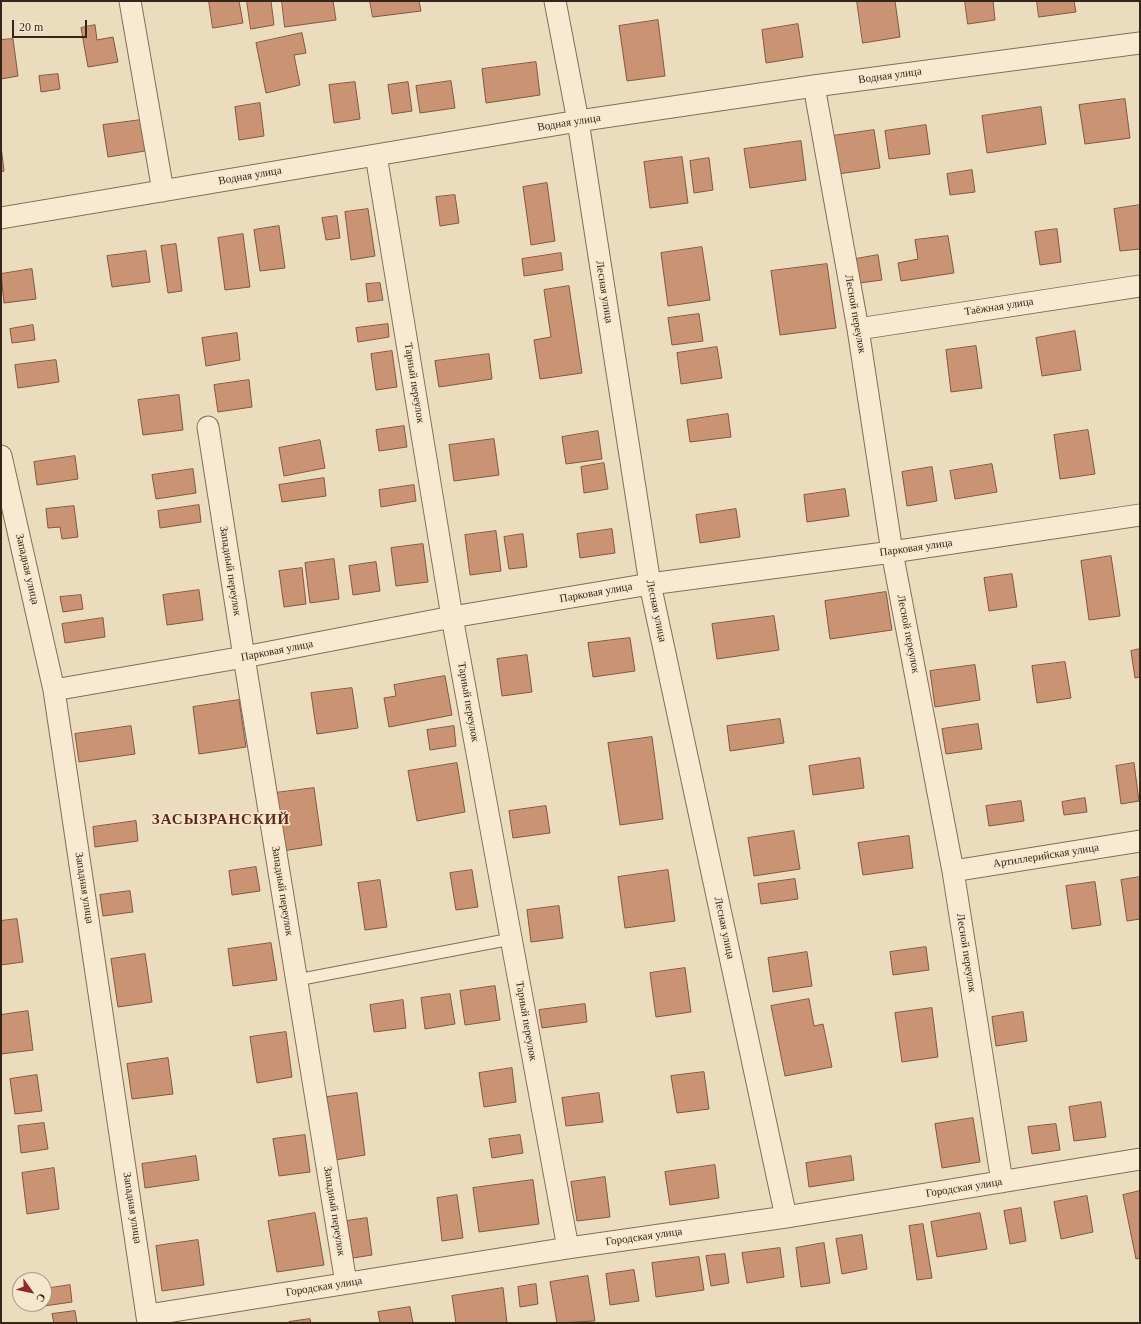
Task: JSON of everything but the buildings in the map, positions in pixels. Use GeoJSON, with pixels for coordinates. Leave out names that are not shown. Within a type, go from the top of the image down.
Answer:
{"type":"FeatureCollection","features":[{"type":"Feature","properties":{"kind":"street"},"geometry":{"type":"LineString","coordinates":[[130,1],[163,191]]}},
{"type":"Feature","properties":{"kind":"street","name":"Лесная улица"},"geometry":{"type":"LineString","coordinates":[[555,1],[578,121],[650,584],[786,1217]]}},
{"type":"Feature","properties":{"kind":"street","name":"Водная улица"},"geometry":{"type":"LineString","coordinates":[[1,218],[578,121],[814,86],[1140,43]]}},
{"type":"Feature","properties":{"kind":"street","name":"Лесной переулок"},"geometry":{"type":"LineString","coordinates":[[814,86],[858,329],[892,552],[953,871],[1002,1182]]}},
{"type":"Feature","properties":{"kind":"street","name":"Тарный переулок"},"geometry":{"type":"LineString","coordinates":[[376,155],[452,617],[568,1248]]}},
{"type":"Feature","properties":{"kind":"street","name":"Таёжная улица"},"geometry":{"type":"LineString","coordinates":[[858,329],[1140,286]]}},
{"type":"Feature","properties":{"kind":"street","name":"Западный переулок"},"geometry":{"type":"LineString","coordinates":[[208,427],[346,1283]]}},
{"type":"Feature","properties":{"kind":"street","name":"Западная улица"},"geometry":{"type":"LineString","coordinates":[[1,456],[54,690],[148,1319]]}},
{"type":"Feature","properties":{"kind":"street","name":"Парковая улица"},"geometry":{"type":"LineString","coordinates":[[54,690],[244,657],[452,617],[650,584],[892,552],[1140,514]]}},
{"type":"Feature","properties":{"kind":"street","name":"Артиллерийская улица"},"geometry":{"type":"LineString","coordinates":[[953,871],[1140,841]]}},
{"type":"Feature","properties":{"kind":"street","name":"Городская улица"},"geometry":{"type":"LineString","coordinates":[[148,1319],[346,1283],[568,1248],[786,1217],[1140,1159]]}},
{"type":"Feature","properties":{"kind":"lane"},"geometry":{"type":"LineString","coordinates":[[296,980],[511,939]]}},
{"type":"Feature","properties":{"kind":"district","name":"ЗАСЫЗРАНСКИЙ"},"geometry":{"type":"Point","coordinates":[221,820]}}]}
